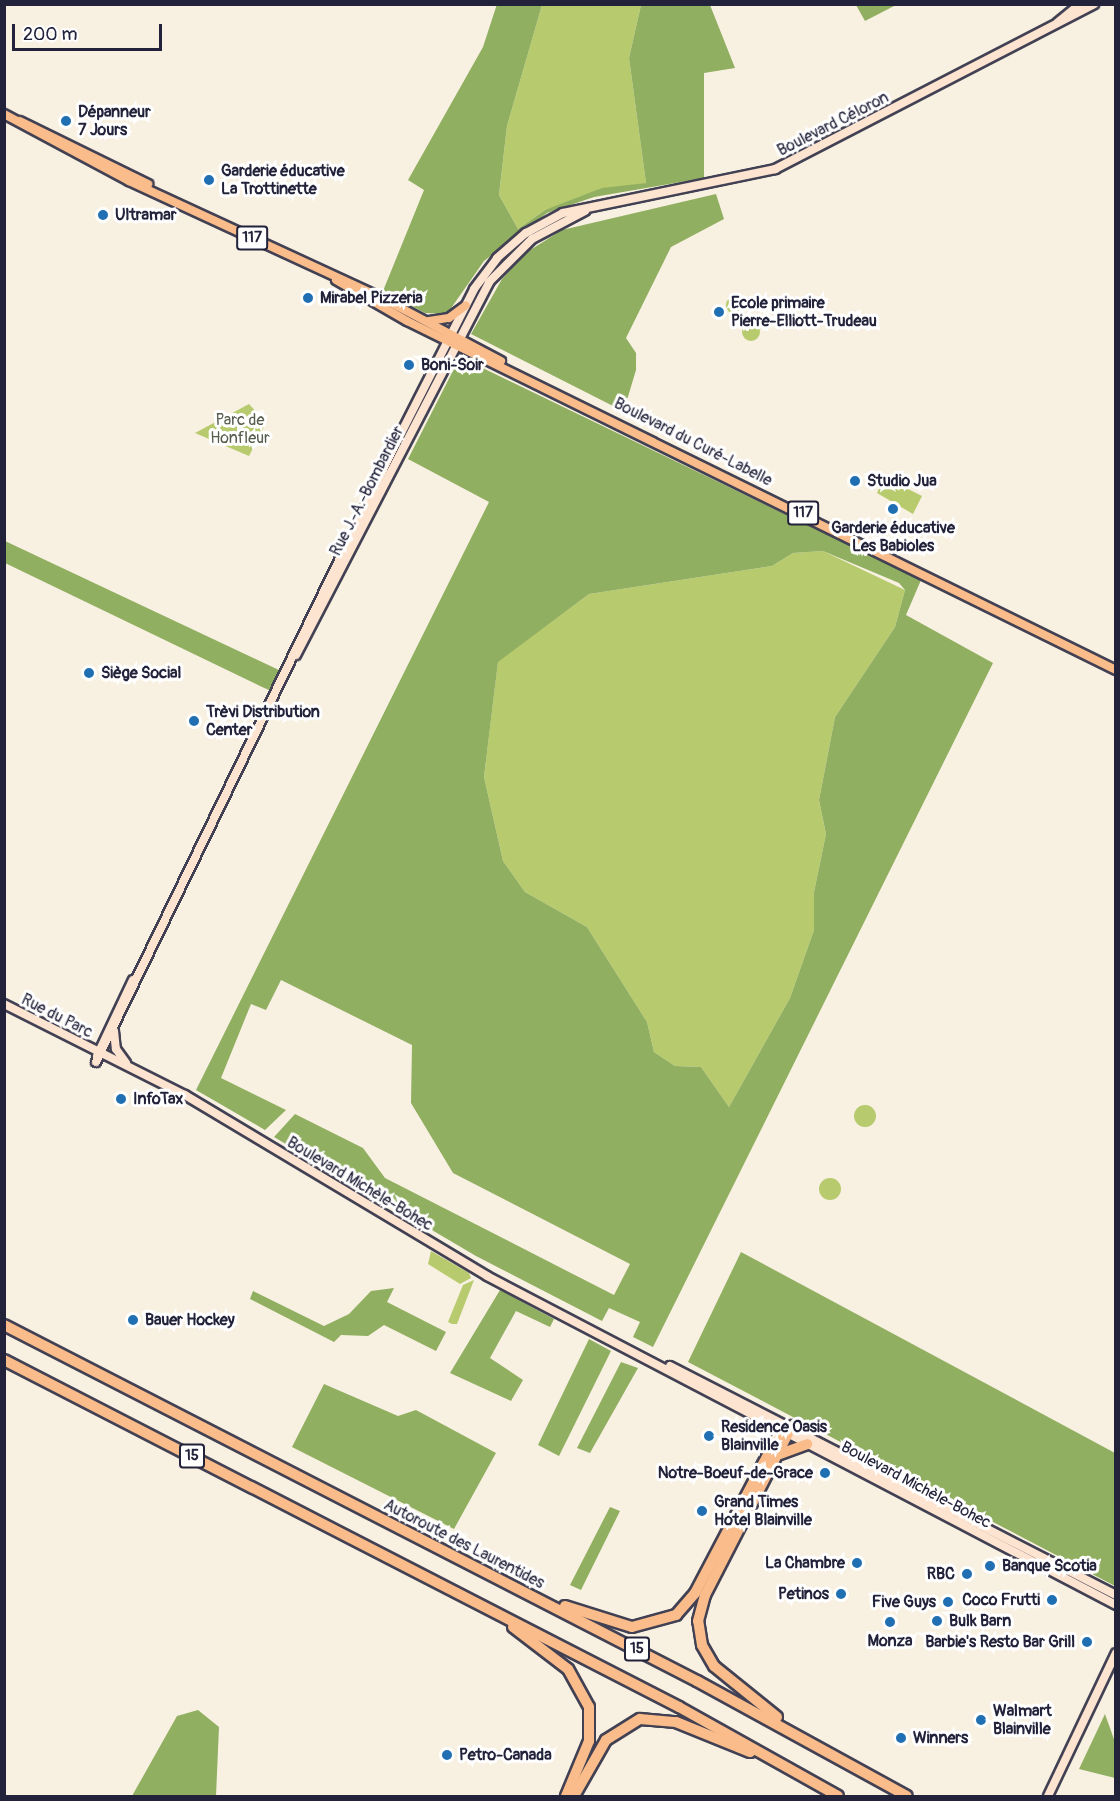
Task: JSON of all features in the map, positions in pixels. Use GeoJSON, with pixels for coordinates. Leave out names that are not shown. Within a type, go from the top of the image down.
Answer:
{"type":"FeatureCollection","features":[{"type":"Feature","properties":{"kind":"highway","name":"Autoroute des Laurentides"},"geometry":{"type":"LineString","coordinates":[[4,1324],[801,1736],[907,1797]]}},
{"type":"Feature","properties":{"kind":"highway","name":"15"},"geometry":{"type":"LineString","coordinates":[[4,1360],[486,1608],[781,1764],[838,1797]]}},
{"type":"Feature","properties":{"kind":"highway"},"geometry":{"type":"LineString","coordinates":[[529,1594],[627,1626],[651,1626],[676,1615],[695,1593],[786,1428]]}},
{"type":"Feature","properties":{"kind":"highway"},"geometry":{"type":"LineString","coordinates":[[786,1428],[780,1454],[705,1595],[698,1626],[717,1670],[801,1736]]}},
{"type":"Feature","properties":{"kind":"highway"},"geometry":{"type":"LineString","coordinates":[[780,1454],[807,1444]]}},
{"type":"Feature","properties":{"kind":"highway"},"geometry":{"type":"LineString","coordinates":[[486,1608],[560,1662],[584,1692],[590,1741],[566,1797]]}},
{"type":"Feature","properties":{"kind":"highway"},"geometry":{"type":"LineString","coordinates":[[574,1797],[606,1740],[645,1718],[676,1722],[781,1764]]}},
{"type":"Feature","properties":{"kind":"main road","name":"Boulevard du Curé-Labelle"},"geometry":{"type":"LineString","coordinates":[[4,114],[129,182],[155,190],[1116,670]]}},
{"type":"Feature","properties":{"kind":"main road","name":"Boulevard du Curé-Labelle"},"geometry":{"type":"LineString","coordinates":[[336,280],[427,321],[454,339]]}},
{"type":"Feature","properties":{"kind":"main road"},"geometry":{"type":"LineString","coordinates":[[427,321],[449,318],[466,305]]}},
{"type":"Feature","properties":{"kind":"street","name":"Boulevard Céloron"},"geometry":{"type":"LineString","coordinates":[[1056,25],[1080,4]]}},
{"type":"Feature","properties":{"kind":"street","name":"Boulevard Céloron"},"geometry":{"type":"LineString","coordinates":[[454,339],[466,305],[488,269],[521,236],[563,213],[769,171],[1094,4]]}},
{"type":"Feature","properties":{"kind":"street","name":"Boulevard Céloron"},"geometry":{"type":"LineString","coordinates":[[454,339],[489,282],[517,251],[554,225],[606,204]]}},
{"type":"Feature","properties":{"kind":"street","name":"Rue J.-A.-Bombardier"},"geometry":{"type":"LineString","coordinates":[[100,1052],[454,339]]}},
{"type":"Feature","properties":{"kind":"street","name":"Rue J.-A.-Bombardier"},"geometry":{"type":"LineString","coordinates":[[100,1052],[114,1029],[142,966]]}},
{"type":"Feature","properties":{"kind":"street","name":"Rue du Parc"},"geometry":{"type":"LineString","coordinates":[[4,1004],[100,1052]]}},
{"type":"Feature","properties":{"kind":"street"},"geometry":{"type":"LineString","coordinates":[[114,1029],[117,1050],[129,1067]]}},
{"type":"Feature","properties":{"kind":"street","name":"Boulevard Michèle-Bohec"},"geometry":{"type":"LineString","coordinates":[[100,1052],[487,1276],[1116,1595]]}},
{"type":"Feature","properties":{"kind":"street","name":"Boulevard Michèle-Bohec"},"geometry":{"type":"LineString","coordinates":[[786,1428],[807,1444],[1113,1604]]}},
{"type":"Feature","properties":{"kind":"street"},"geometry":{"type":"LineString","coordinates":[[1113,1604],[1116,1614]]}},
{"type":"Feature","properties":{"kind":"street"},"geometry":{"type":"LineString","coordinates":[[1048,1797],[1116,1653]]}},
{"type":"Feature","properties":{"kind":"green space"},"geometry":{"type":"Polygon","coordinates":[[[497,4],[542,5],[507,126],[499,195],[518,229],[545,210],[602,188],[646,183],[629,58],[641,5],[710,5],[735,68],[704,73],[704,178],[594,197],[547,213],[484,261],[447,314],[425,313],[383,291],[424,190],[408,180],[483,47],[497,4]]]}},
{"type":"Feature","properties":{"kind":"green space"},"geometry":{"type":"Polygon","coordinates":[[[542,5],[641,5],[629,58],[646,183],[545,210],[518,229],[499,195],[507,126],[542,5]]]}},
{"type":"Feature","properties":{"kind":"green space"},"geometry":{"type":"Polygon","coordinates":[[[856,5],[896,5],[865,21],[856,5]]]}},
{"type":"Feature","properties":{"kind":"green space"},"geometry":{"type":"Polygon","coordinates":[[[716,194],[724,219],[671,247],[626,338],[636,353],[636,370],[627,400],[617,408],[471,334],[502,279],[527,252],[562,230],[716,194]]]}},
{"type":"Feature","properties":{"kind":"green space"},"geometry":{"type":"Polygon","coordinates":[[[735,296],[741,299],[744,305],[741,311],[735,314],[729,311],[726,305],[729,299],[735,296]]]}},
{"type":"Feature","properties":{"kind":"green space"},"geometry":{"type":"Polygon","coordinates":[[[751,323],[757,326],[760,332],[757,338],[751,341],[745,338],[742,332],[745,326],[751,323]]]}},
{"type":"Feature","properties":{"kind":"green space"},"geometry":{"type":"Polygon","coordinates":[[[460,357],[921,580],[906,615],[993,663],[653,1347],[633,1337],[640,1322],[609,1308],[602,1321],[476,1256],[274,1137],[295,1114],[363,1148],[385,1178],[614,1295],[630,1264],[453,1173],[411,1103],[412,1045],[281,980],[266,1010],[251,1004],[221,1078],[286,1110],[265,1130],[196,1090],[489,502],[408,459],[460,357]],[[823,551],[793,553],[772,566],[589,594],[498,662],[484,777],[503,861],[525,892],[587,927],[647,1022],[654,1052],[675,1066],[701,1067],[729,1107],[790,998],[814,930],[814,892],[826,834],[819,800],[835,717],[895,627],[905,590],[899,583],[823,551]]]}},
{"type":"Feature","properties":{"kind":"green space","name":"Parc de Honfleur"},"geometry":{"type":"Polygon","coordinates":[[[249,404],[266,423],[249,456],[195,433],[249,404]]]}},
{"type":"Feature","properties":{"kind":"green space"},"geometry":{"type":"Polygon","coordinates":[[[884,477],[922,496],[913,514],[877,493],[884,477]]]}},
{"type":"Feature","properties":{"kind":"green space"},"geometry":{"type":"Polygon","coordinates":[[[5,541],[281,671],[271,691],[5,563],[5,541]]]}},
{"type":"Feature","properties":{"kind":"green space"},"geometry":{"type":"Polygon","coordinates":[[[823,551],[905,590],[895,627],[835,717],[819,800],[826,834],[814,892],[814,930],[790,998],[729,1107],[701,1067],[675,1066],[654,1052],[647,1022],[587,927],[525,892],[503,861],[484,777],[498,661],[589,594],[772,566],[793,553],[823,551]]]}},
{"type":"Feature","properties":{"kind":"green space"},"geometry":{"type":"Polygon","coordinates":[[[865,1105],[873,1108],[876,1116],[873,1124],[865,1127],[857,1124],[854,1116],[857,1108],[865,1105]]]}},
{"type":"Feature","properties":{"kind":"green space"},"geometry":{"type":"Polygon","coordinates":[[[830,1178],[838,1181],[841,1189],[838,1197],[830,1200],[822,1197],[819,1189],[822,1181],[830,1178]]]}},
{"type":"Feature","properties":{"kind":"green space"},"geometry":{"type":"Polygon","coordinates":[[[431,1251],[469,1273],[471,1278],[460,1284],[428,1264],[431,1251]]]}},
{"type":"Feature","properties":{"kind":"green space"},"geometry":{"type":"Polygon","coordinates":[[[741,1252],[1115,1453],[1115,1586],[688,1362],[741,1252]]]}},
{"type":"Feature","properties":{"kind":"green space"},"geometry":{"type":"Polygon","coordinates":[[[474,1280],[457,1324],[448,1322],[463,1285],[474,1280]]]}},
{"type":"Feature","properties":{"kind":"green space"},"geometry":{"type":"Polygon","coordinates":[[[394,1288],[387,1302],[446,1332],[436,1351],[384,1325],[368,1336],[341,1335],[334,1342],[250,1299],[253,1291],[324,1326],[349,1314],[371,1291],[394,1288]]]}},
{"type":"Feature","properties":{"kind":"green space"},"geometry":{"type":"Polygon","coordinates":[[[500,1290],[554,1319],[550,1327],[516,1311],[490,1358],[523,1380],[511,1401],[450,1373],[500,1290]]]}},
{"type":"Feature","properties":{"kind":"green space"},"geometry":{"type":"Polygon","coordinates":[[[589,1339],[611,1351],[559,1456],[538,1445],[589,1339]]]}},
{"type":"Feature","properties":{"kind":"green space"},"geometry":{"type":"Polygon","coordinates":[[[621,1362],[638,1368],[590,1453],[577,1448],[621,1362]]]}},
{"type":"Feature","properties":{"kind":"green space"},"geometry":{"type":"Polygon","coordinates":[[[324,1384],[398,1416],[416,1410],[496,1453],[454,1529],[292,1447],[324,1384]]]}},
{"type":"Feature","properties":{"kind":"green space"},"geometry":{"type":"Polygon","coordinates":[[[610,1507],[620,1511],[581,1590],[570,1585],[610,1507]]]}},
{"type":"Feature","properties":{"kind":"green space"},"geometry":{"type":"Polygon","coordinates":[[[198,1710],[219,1727],[216,1796],[132,1796],[177,1716],[198,1710]]]}},
{"type":"Feature","properties":{"kind":"green space"},"geometry":{"type":"Polygon","coordinates":[[[1105,1714],[1115,1742],[1115,1778],[1079,1769],[1105,1714]]]}},
{"type":"Feature","properties":{"kind":"place","name":"Dépanneur 7 Jours"},"geometry":{"type":"Point","coordinates":[66,121]}},
{"type":"Feature","properties":{"kind":"place","name":"Garderie éducative La Trottinette"},"geometry":{"type":"Point","coordinates":[209,180]}},
{"type":"Feature","properties":{"kind":"place","name":"Ultramar"},"geometry":{"type":"Point","coordinates":[103,215]}},
{"type":"Feature","properties":{"kind":"place","name":"Mirabel Pizzeria"},"geometry":{"type":"Point","coordinates":[308,298]}},
{"type":"Feature","properties":{"kind":"place","name":"Ecole primaire Pierre-Elliott-Trudeau"},"geometry":{"type":"Point","coordinates":[719,312]}},
{"type":"Feature","properties":{"kind":"place","name":"Boni-Soir"},"geometry":{"type":"Point","coordinates":[409,365]}},
{"type":"Feature","properties":{"kind":"place","name":"Studio Jua"},"geometry":{"type":"Point","coordinates":[855,481]}},
{"type":"Feature","properties":{"kind":"place","name":"Garderie éducative Les Babioles"},"geometry":{"type":"Point","coordinates":[893,509]}},
{"type":"Feature","properties":{"kind":"place","name":"Siège Social"},"geometry":{"type":"Point","coordinates":[89,673]}},
{"type":"Feature","properties":{"kind":"place","name":"Trèvi Distribution Center"},"geometry":{"type":"Point","coordinates":[194,721]}},
{"type":"Feature","properties":{"kind":"place","name":"InfoTax"},"geometry":{"type":"Point","coordinates":[121,1099]}},
{"type":"Feature","properties":{"kind":"place","name":"Bauer Hockey"},"geometry":{"type":"Point","coordinates":[133,1320]}},
{"type":"Feature","properties":{"kind":"place","name":"Residence Oasis Blainville"},"geometry":{"type":"Point","coordinates":[709,1436]}},
{"type":"Feature","properties":{"kind":"place","name":"Notre-Boeuf-de-Grace"},"geometry":{"type":"Point","coordinates":[825,1473]}},
{"type":"Feature","properties":{"kind":"place","name":"Grand Times Hotel Blainville"},"geometry":{"type":"Point","coordinates":[702,1511]}},
{"type":"Feature","properties":{"kind":"place","name":"La Chambre"},"geometry":{"type":"Point","coordinates":[857,1563]}},
{"type":"Feature","properties":{"kind":"place","name":"Banque Scotia"},"geometry":{"type":"Point","coordinates":[990,1566]}},
{"type":"Feature","properties":{"kind":"place","name":"RBC"},"geometry":{"type":"Point","coordinates":[967,1574]}},
{"type":"Feature","properties":{"kind":"place","name":"Petinos"},"geometry":{"type":"Point","coordinates":[841,1594]}},
{"type":"Feature","properties":{"kind":"place","name":"Coco Frutti"},"geometry":{"type":"Point","coordinates":[1052,1600]}},
{"type":"Feature","properties":{"kind":"place","name":"Five Guys"},"geometry":{"type":"Point","coordinates":[948,1602]}},
{"type":"Feature","properties":{"kind":"place","name":"Bulk Barn"},"geometry":{"type":"Point","coordinates":[937,1621]}},
{"type":"Feature","properties":{"kind":"place","name":"Monza"},"geometry":{"type":"Point","coordinates":[890,1622]}},
{"type":"Feature","properties":{"kind":"place","name":"Barbie's Resto Bar Grill"},"geometry":{"type":"Point","coordinates":[1087,1642]}},
{"type":"Feature","properties":{"kind":"place","name":"Walmart Blainville"},"geometry":{"type":"Point","coordinates":[981,1720]}},
{"type":"Feature","properties":{"kind":"place","name":"Winners"},"geometry":{"type":"Point","coordinates":[901,1738]}},
{"type":"Feature","properties":{"kind":"place","name":"Petro-Canada"},"geometry":{"type":"Point","coordinates":[447,1755]}}]}
